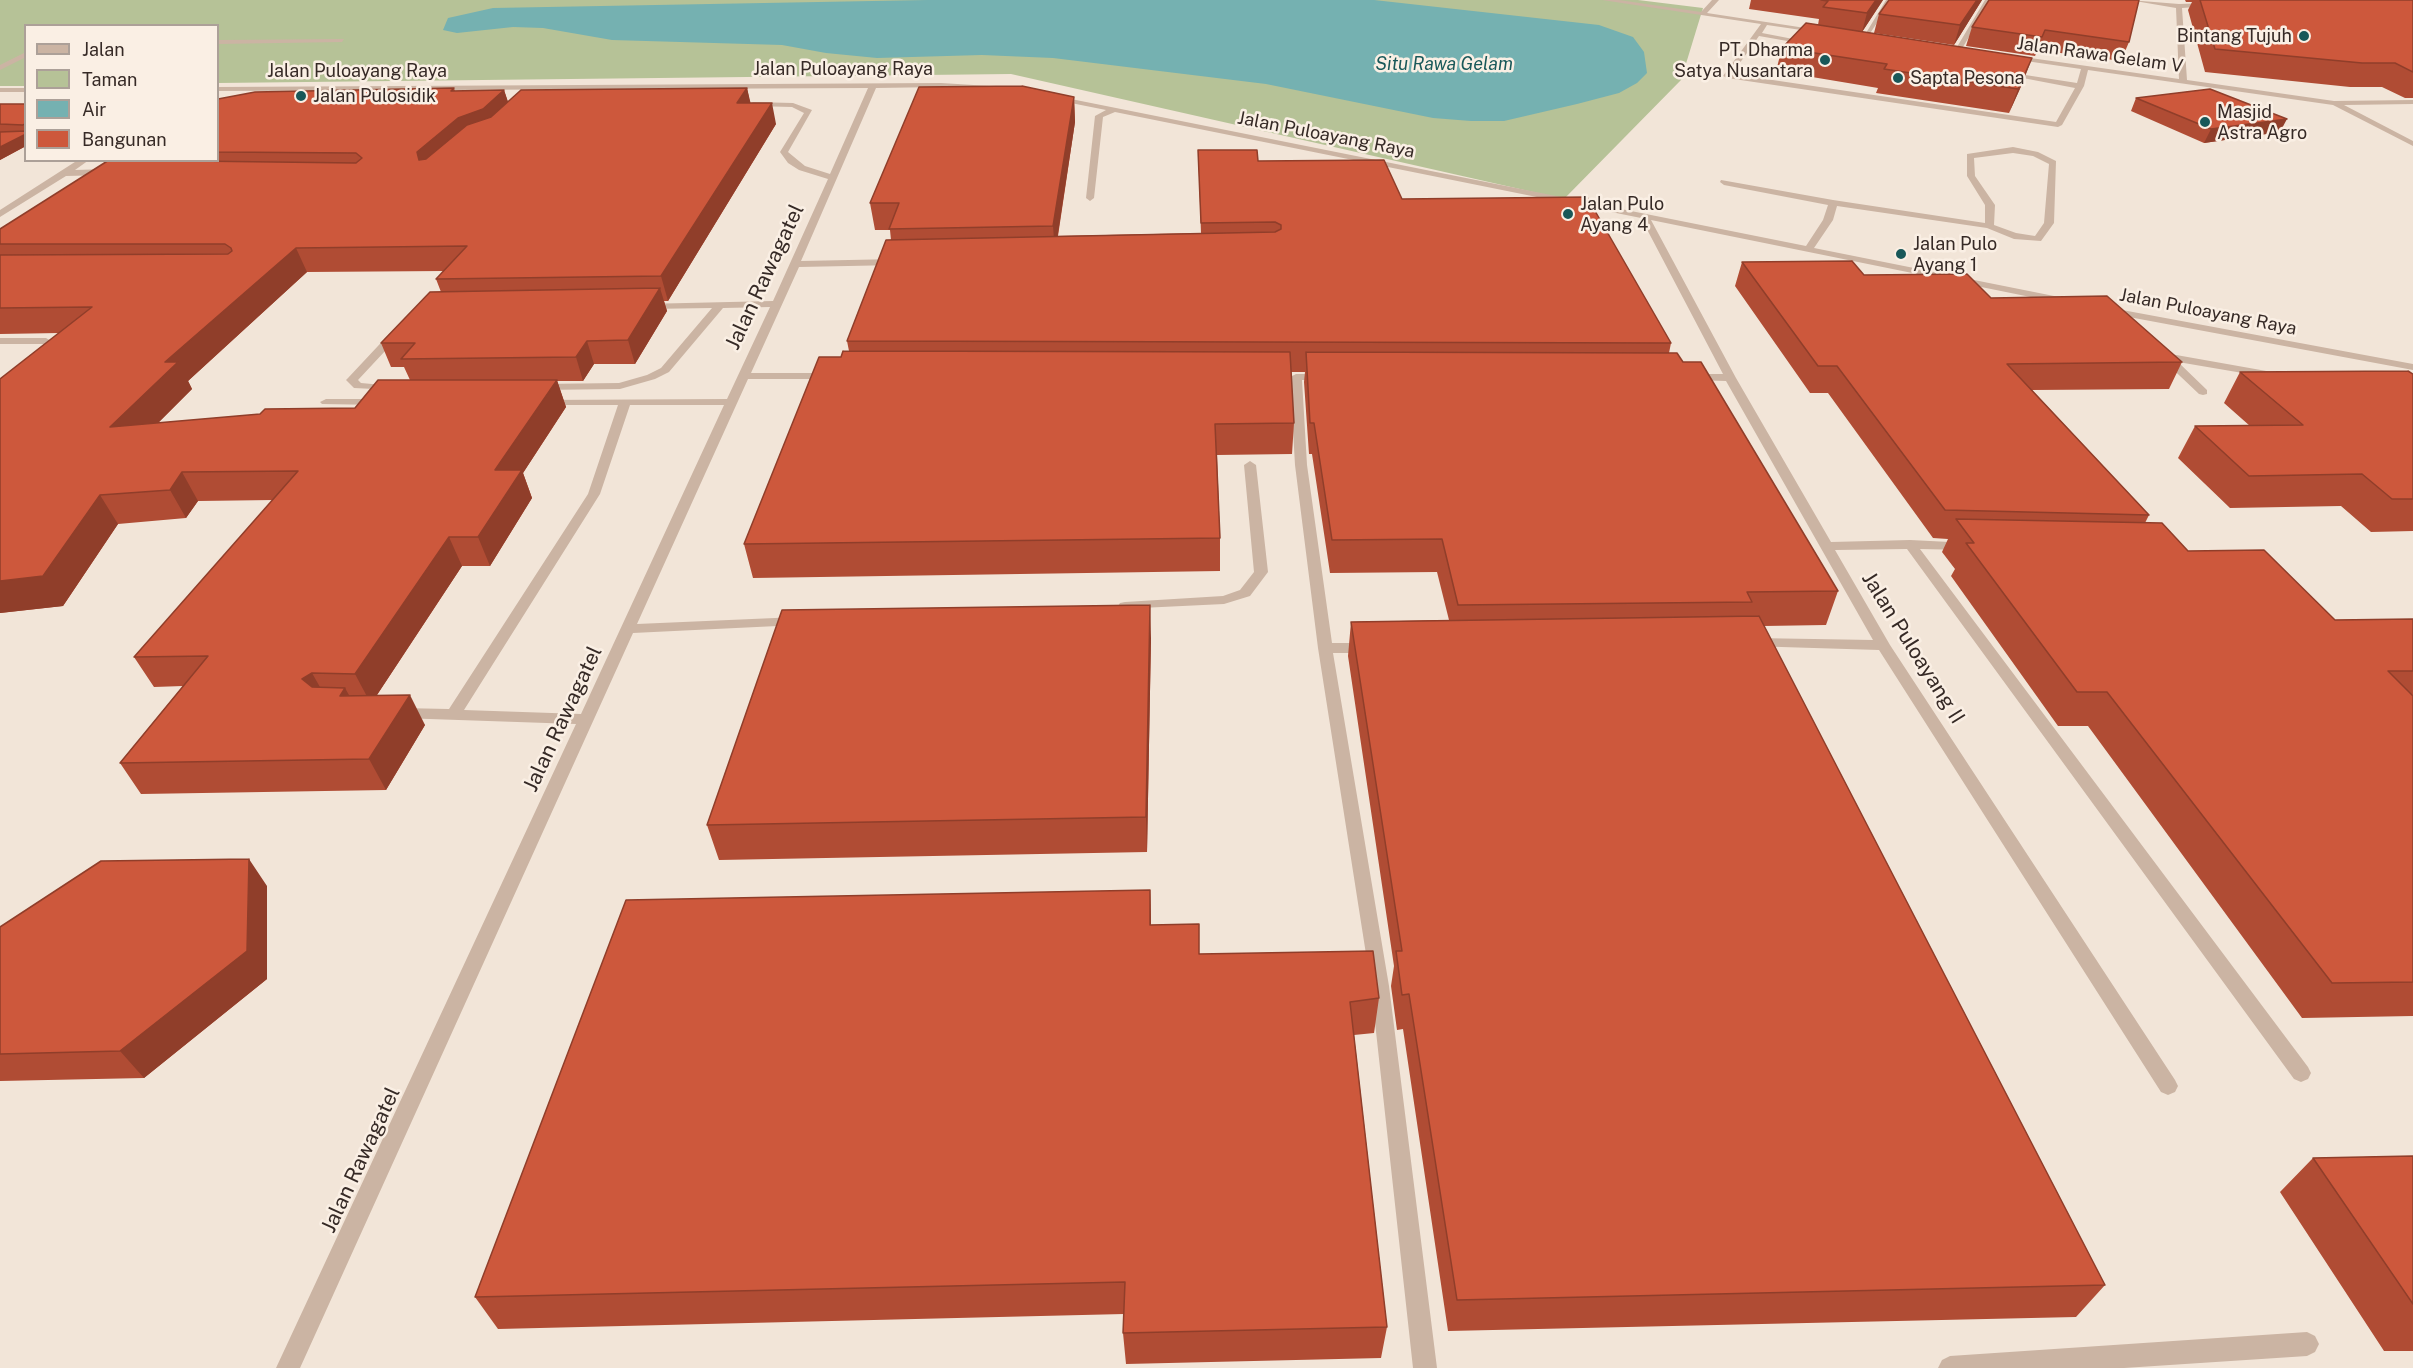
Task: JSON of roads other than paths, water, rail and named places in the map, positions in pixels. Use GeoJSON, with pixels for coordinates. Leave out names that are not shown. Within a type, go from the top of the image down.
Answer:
{"type":"FeatureCollection","features":[{"type":"Feature","properties":{"kind":"street"},"geometry":{"type":"LineString","coordinates":[[1605,0],[1832,32]]}},
{"type":"Feature","properties":{"kind":"street"},"geometry":{"type":"LineString","coordinates":[[1702,14],[1716,0]]}},
{"type":"Feature","properties":{"kind":"street"},"geometry":{"type":"LineString","coordinates":[[1864,37],[1890,0]]}},
{"type":"Feature","properties":{"kind":"street"},"geometry":{"type":"LineString","coordinates":[[1957,50],[1988,0]]}},
{"type":"Feature","properties":{"kind":"street"},"geometry":{"type":"LineString","coordinates":[[2132,0],[2178,6],[2214,5]]}},
{"type":"Feature","properties":{"kind":"street"},"geometry":{"type":"LineString","coordinates":[[2178,6],[2183,82]]}},
{"type":"Feature","properties":{"kind":"street"},"geometry":{"type":"LineString","coordinates":[[1766,22],[1727,76],[2058,125],[2080,86],[2085,68]]}},
{"type":"Feature","properties":{"kind":"street"},"geometry":{"type":"LineString","coordinates":[[1757,34],[1815,43]]}},
{"type":"Feature","properties":{"kind":"street"},"geometry":{"type":"LineString","coordinates":[[1854,35],[1876,38]]}},
{"type":"Feature","properties":{"kind":"street"},"geometry":{"type":"LineString","coordinates":[[219,42],[342,40]]}},
{"type":"Feature","properties":{"kind":"street"},"geometry":{"type":"LineString","coordinates":[[1945,48],[1969,51]]}},
{"type":"Feature","properties":{"kind":"street"},"geometry":{"type":"LineString","coordinates":[[0,68],[24,55]]}},
{"type":"Feature","properties":{"kind":"street","name":"Jalan Rawa Gelam V"},"geometry":{"type":"LineString","coordinates":[[2004,56],[2334,103],[2413,102]]}},
{"type":"Feature","properties":{"kind":"street"},"geometry":{"type":"LineString","coordinates":[[1999,73],[2080,86]]}},
{"type":"Feature","properties":{"kind":"street"},"geometry":{"type":"LineString","coordinates":[[532,100],[547,86]]}},
{"type":"Feature","properties":{"kind":"street","name":"Jalan Rawagatel"},"geometry":{"type":"LineString","coordinates":[[288,1368],[795,264],[873,86]]}},
{"type":"Feature","properties":{"kind":"street","name":"Jalan Puloayang Raya"},"geometry":{"type":"LineString","coordinates":[[219,89],[970,86],[1016,91]]}},
{"type":"Feature","properties":{"kind":"street"},"geometry":{"type":"LineString","coordinates":[[429,100],[444,87]]}},
{"type":"Feature","properties":{"kind":"street"},"geometry":{"type":"LineString","coordinates":[[248,98],[290,88]]}},
{"type":"Feature","properties":{"kind":"street"},"geometry":{"type":"LineString","coordinates":[[0,90],[24,90]]}},
{"type":"Feature","properties":{"kind":"street","name":"Jalan Puloayang Raya"},"geometry":{"type":"LineString","coordinates":[[1038,95],[2079,304]]}},
{"type":"Feature","properties":{"kind":"street"},"geometry":{"type":"LineString","coordinates":[[2334,103],[2413,144]]}},
{"type":"Feature","properties":{"kind":"street"},"geometry":{"type":"LineString","coordinates":[[747,104],[793,105],[809,112],[784,152],[790,161],[802,168],[834,178]]}},
{"type":"Feature","properties":{"kind":"street"},"geometry":{"type":"LineString","coordinates":[[1090,198],[1099,116],[1114,109]]}},
{"type":"Feature","properties":{"kind":"street"},"geometry":{"type":"LineString","coordinates":[[2391,132],[2413,132]]}},
{"type":"Feature","properties":{"kind":"street"},"geometry":{"type":"LineString","coordinates":[[1724,182],[1833,203],[1989,226],[2014,236],[2038,240],[2049,223],[2053,163],[2035,154],[2013,150],[1985,152],[1970,156],[1971,177],[1990,205],[1989,226]]}},
{"type":"Feature","properties":{"kind":"street"},"geometry":{"type":"LineString","coordinates":[[0,214],[82,162]]}},
{"type":"Feature","properties":{"kind":"street"},"geometry":{"type":"LineString","coordinates":[[1390,175],[1401,167]]}},
{"type":"Feature","properties":{"kind":"street"},"geometry":{"type":"LineString","coordinates":[[65,173],[116,172]]}},
{"type":"Feature","properties":{"kind":"street"},"geometry":{"type":"LineString","coordinates":[[1809,250],[1828,220],[1833,203]]}},
{"type":"Feature","properties":{"kind":"street","name":"Jalan Puloayang II"},"geometry":{"type":"LineString","coordinates":[[1645,217],[1730,378],[1883,645],[2168,1086]]}},
{"type":"Feature","properties":{"kind":"street"},"geometry":{"type":"LineString","coordinates":[[795,264],[906,262]]}},
{"type":"Feature","properties":{"kind":"street"},"geometry":{"type":"LineString","coordinates":[[1940,287],[1946,277]]}},
{"type":"Feature","properties":{"kind":"street"},"geometry":{"type":"LineString","coordinates":[[526,387],[620,386],[651,377],[665,370],[720,304]]}},
{"type":"Feature","properties":{"kind":"street"},"geometry":{"type":"LineString","coordinates":[[638,306],[776,304]]}},
{"type":"Feature","properties":{"kind":"street","name":"Jalan Puloayang Raya"},"geometry":{"type":"LineString","coordinates":[[2101,308],[2413,367]]}},
{"type":"Feature","properties":{"kind":"street"},"geometry":{"type":"LineString","coordinates":[[2123,313],[2138,327]]}},
{"type":"Feature","properties":{"kind":"street"},"geometry":{"type":"LineString","coordinates":[[405,324],[352,380],[358,386],[408,388]]}},
{"type":"Feature","properties":{"kind":"street"},"geometry":{"type":"LineString","coordinates":[[0,341],[46,341]]}},
{"type":"Feature","properties":{"kind":"street"},"geometry":{"type":"LineString","coordinates":[[2204,392],[2162,353],[2284,377]]}},
{"type":"Feature","properties":{"kind":"street"},"geometry":{"type":"LineString","coordinates":[[743,376],[848,376]]}},
{"type":"Feature","properties":{"kind":"street"},"geometry":{"type":"LineString","coordinates":[[1343,377],[1290,377],[1325,648],[1380,986],[1425,1368]]}},
{"type":"Feature","properties":{"kind":"street"},"geometry":{"type":"LineString","coordinates":[[1670,377],[1730,378]]}},
{"type":"Feature","properties":{"kind":"street"},"geometry":{"type":"LineString","coordinates":[[326,402],[398,402]]}},
{"type":"Feature","properties":{"kind":"street"},"geometry":{"type":"LineString","coordinates":[[529,402],[731,402]]}},
{"type":"Feature","properties":{"kind":"street"},"geometry":{"type":"LineString","coordinates":[[453,715],[594,494],[625,402]]}},
{"type":"Feature","properties":{"kind":"street"},"geometry":{"type":"LineString","coordinates":[[1106,606],[1224,600],[1245,593],[1261,572],[1250,465]]}},
{"type":"Feature","properties":{"kind":"street"},"geometry":{"type":"LineString","coordinates":[[1827,546],[1910,544],[1982,546]]}},
{"type":"Feature","properties":{"kind":"street"},"geometry":{"type":"LineString","coordinates":[[1910,544],[2301,1072]]}},
{"type":"Feature","properties":{"kind":"street"},"geometry":{"type":"LineString","coordinates":[[627,629],[819,620]]}},
{"type":"Feature","properties":{"kind":"street"},"geometry":{"type":"LineString","coordinates":[[1743,643],[1883,645]]}},
{"type":"Feature","properties":{"kind":"street"},"geometry":{"type":"LineString","coordinates":[[1325,648],[1384,648]]}},
{"type":"Feature","properties":{"kind":"street"},"geometry":{"type":"LineString","coordinates":[[385,712],[586,720]]}},
{"type":"Feature","properties":{"kind":"street"},"geometry":{"type":"LineString","coordinates":[[1950,1368],[2307,1344]]}},
{"type":"Feature","properties":{"kind":"water","name":"Situ Rawa Gelam"},"geometry":{"type":"Polygon","coordinates":[[[927,0],[1374,0],[1599,25],[1633,37],[1644,52],[1647,73],[1637,83],[1619,93],[1504,121],[1471,121],[1433,118],[1266,84],[1053,58],[982,55],[877,58],[826,53],[782,45],[612,40],[543,28],[513,27],[457,33],[443,30],[448,18],[493,8],[927,0]]]}},
{"type":"Feature","properties":{"kind":"place","name":"Bintang Tujuh"},"geometry":{"type":"Point","coordinates":[2304,36]}},
{"type":"Feature","properties":{"kind":"place","name":"PT. Dharma Satya Nusantara"},"geometry":{"type":"Point","coordinates":[1825,60]}},
{"type":"Feature","properties":{"kind":"place","name":"Sapta Pesona"},"geometry":{"type":"Point","coordinates":[1898,78]}},
{"type":"Feature","properties":{"kind":"place","name":"Jalan Pulosidik"},"geometry":{"type":"Point","coordinates":[301,96]}},
{"type":"Feature","properties":{"kind":"place","name":"Masjid Astra Agro"},"geometry":{"type":"Point","coordinates":[2205,122]}},
{"type":"Feature","properties":{"kind":"place","name":"Jalan Pulo Ayang 4"},"geometry":{"type":"Point","coordinates":[1568,214]}},
{"type":"Feature","properties":{"kind":"place","name":"Jalan Pulo Ayang 1"},"geometry":{"type":"Point","coordinates":[1901,254]}}]}
